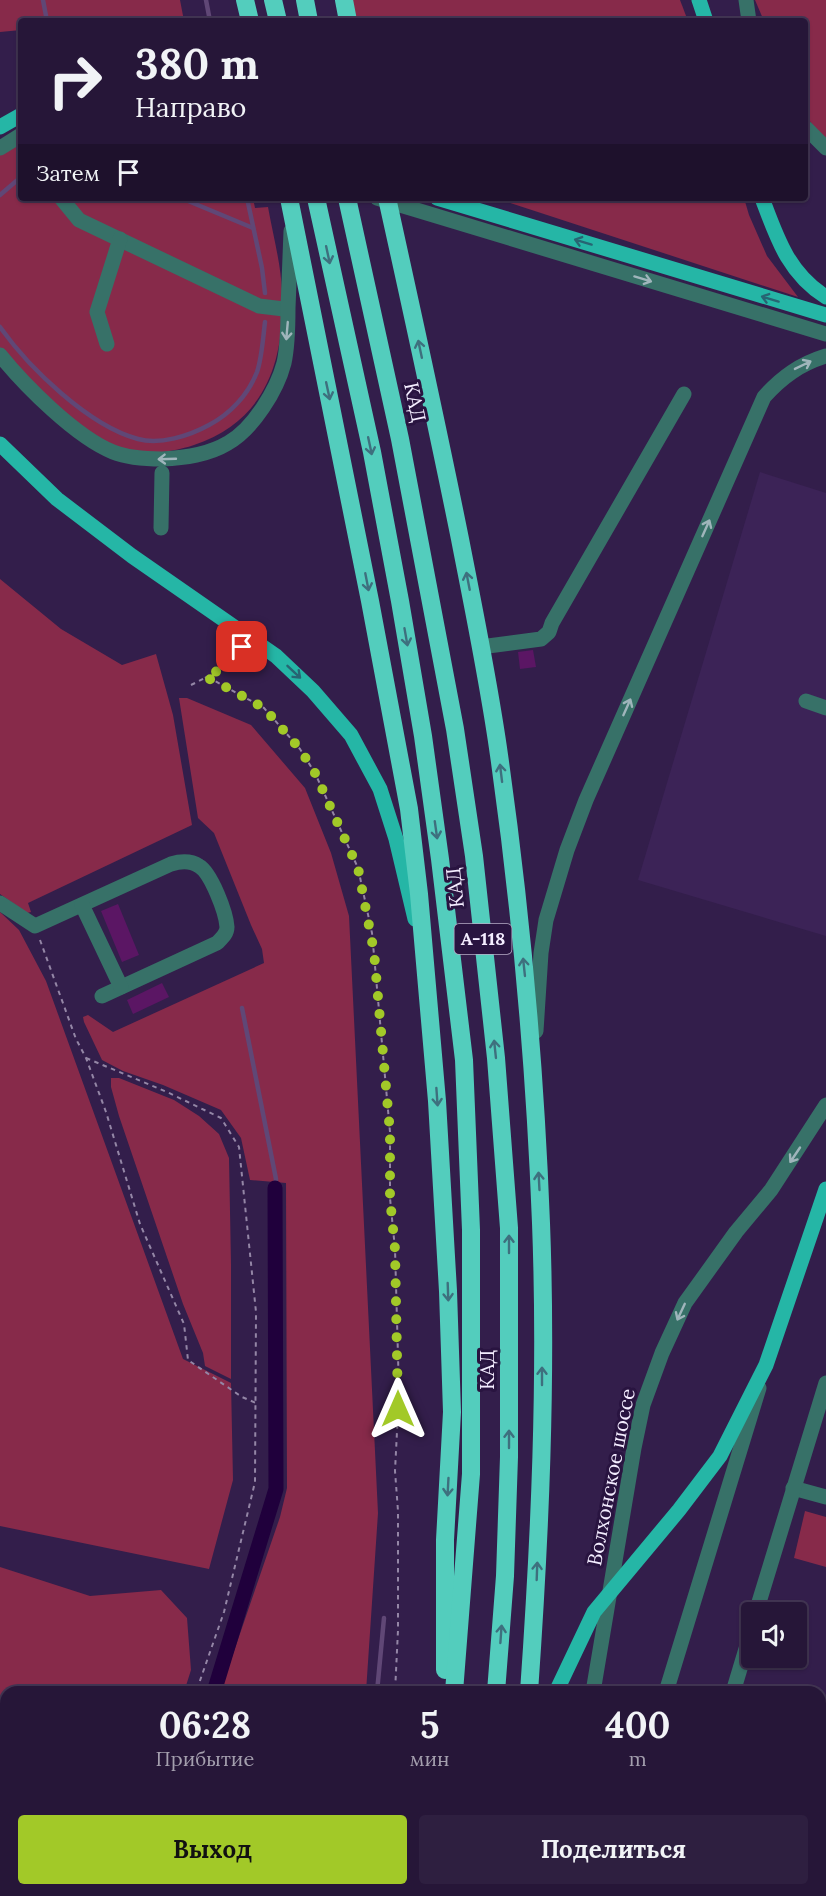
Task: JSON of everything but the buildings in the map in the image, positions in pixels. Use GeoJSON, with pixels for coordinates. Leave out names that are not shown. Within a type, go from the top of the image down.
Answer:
{"type":"FeatureCollection","features":[{"type":"Feature","properties":{"kind":"highway"},"geometry":{"type":"LineString","coordinates":[[245,0],[249,18]]}},
{"type":"Feature","properties":{"kind":"highway"},"geometry":{"type":"LineString","coordinates":[[273,0],[277,18]]}},
{"type":"Feature","properties":{"kind":"highway"},"geometry":{"type":"LineString","coordinates":[[305,0],[308,18]]}},
{"type":"Feature","properties":{"kind":"highway"},"geometry":{"type":"LineString","coordinates":[[344,0],[347,18]]}},
{"type":"Feature","properties":{"kind":"highway","name":"КАД"},"geometry":{"type":"LineString","coordinates":[[317,201],[372,452],[400,601],[423,736],[464,1060],[471,1230],[471,1474],[454,1686]]}},
{"type":"Feature","properties":{"kind":"highway","name":"КАД"},"geometry":{"type":"LineString","coordinates":[[348,201],[400,440],[455,729],[474,855],[496,1058],[509,1228],[509,1457],[505,1564],[496,1686]]}},
{"type":"Feature","properties":{"kind":"highway"},"geometry":{"type":"LineString","coordinates":[[388,201],[482,650],[499,755],[533,1067],[541,1226],[542,1376],[538,1559],[529,1686]]}},
{"type":"Feature","properties":{"kind":"highway"},"geometry":{"type":"LineString","coordinates":[[290,204],[348,486],[409,809],[427,976],[442,1177],[452,1412],[445,1540],[445,1686]]}},
{"type":"Feature","properties":{"kind":"main road"},"geometry":{"type":"LineString","coordinates":[[699,0],[705,18]]}},
{"type":"Feature","properties":{"kind":"main road"},"geometry":{"type":"LineString","coordinates":[[0,127],[18,117]]}},
{"type":"Feature","properties":{"kind":"main road"},"geometry":{"type":"LineString","coordinates":[[446,201],[826,315]]}},
{"type":"Feature","properties":{"kind":"main road"},"geometry":{"type":"LineString","coordinates":[[763,201],[778,241],[796,272],[826,297]]}},
{"type":"Feature","properties":{"kind":"main road"},"geometry":{"type":"LineString","coordinates":[[0,444],[57,499],[132,556],[276,656],[313,691],[351,735],[380,789],[396,839],[427,976]]}},
{"type":"Feature","properties":{"kind":"main road"},"geometry":{"type":"LineString","coordinates":[[559,1686],[594,1612],[679,1510],[720,1456],[766,1365],[826,1189]]}},
{"type":"Feature","properties":{"kind":"street"},"geometry":{"type":"LineString","coordinates":[[746,0],[749,18]]}},
{"type":"Feature","properties":{"kind":"street"},"geometry":{"type":"LineString","coordinates":[[808,130],[826,148]]}},
{"type":"Feature","properties":{"kind":"street"},"geometry":{"type":"LineString","coordinates":[[0,148],[18,137]]}},
{"type":"Feature","properties":{"kind":"street"},"geometry":{"type":"LineString","coordinates":[[63,201],[79,220],[259,306],[284,309]]}},
{"type":"Feature","properties":{"kind":"street"},"geometry":{"type":"LineString","coordinates":[[387,201],[826,334]]}},
{"type":"Feature","properties":{"kind":"street"},"geometry":{"type":"LineString","coordinates":[[0,355],[86,438],[114,452],[146,459],[174,459],[205,454],[230,442],[250,424],[266,403],[284,362],[288,327],[290,204]]}},
{"type":"Feature","properties":{"kind":"street"},"geometry":{"type":"LineString","coordinates":[[107,344],[97,312],[120,239]]}},
{"type":"Feature","properties":{"kind":"street"},"geometry":{"type":"LineString","coordinates":[[533,1067],[541,953],[546,920],[557,879],[586,800],[764,397],[778,381],[797,368],[826,356]]}},
{"type":"Feature","properties":{"kind":"street"},"geometry":{"type":"LineString","coordinates":[[488,646],[541,639],[549,632],[552,623],[684,394]]}},
{"type":"Feature","properties":{"kind":"street"},"geometry":{"type":"LineString","coordinates":[[161,528],[162,473]]}},
{"type":"Feature","properties":{"kind":"street"},"geometry":{"type":"LineString","coordinates":[[806,701],[826,708]]}},
{"type":"Feature","properties":{"kind":"street"},"geometry":{"type":"LineString","coordinates":[[0,903],[34,926],[171,864],[182,861],[192,862],[201,867],[213,885],[224,916],[227,927],[224,936],[217,943],[102,996]]}},
{"type":"Feature","properties":{"kind":"street"},"geometry":{"type":"LineString","coordinates":[[82,905],[121,987]]}},
{"type":"Feature","properties":{"kind":"street","name":"Волхонское шоссе"},"geometry":{"type":"LineString","coordinates":[[594,1686],[634,1448],[643,1405],[662,1353],[685,1303],[736,1232],[771,1190],[826,1105]]}},
{"type":"Feature","properties":{"kind":"street"},"geometry":{"type":"LineString","coordinates":[[668,1686],[766,1365]]}},
{"type":"Feature","properties":{"kind":"street"},"geometry":{"type":"LineString","coordinates":[[759,1602],[826,1383]]}},
{"type":"Feature","properties":{"kind":"street"},"geometry":{"type":"LineString","coordinates":[[793,1488],[826,1497]]}},
{"type":"Feature","properties":{"kind":"street"},"geometry":{"type":"LineString","coordinates":[[735,1686],[741,1665]]}},
{"type":"Feature","properties":{"kind":"path"},"geometry":{"type":"LineString","coordinates":[[191,685],[219,671],[236,656],[242,647]]}},
{"type":"Feature","properties":{"kind":"path"},"geometry":{"type":"LineString","coordinates":[[205,678],[213,680],[264,708],[300,749],[315,773],[358,868],[372,933],[390,1132],[390,1198],[395,1249],[399,1392],[395,1471],[398,1511],[398,1630],[395,1686]]}},
{"type":"Feature","properties":{"kind":"path"},"geometry":{"type":"LineString","coordinates":[[34,926],[106,1112],[140,1224],[184,1324],[188,1360],[242,1397],[256,1403]]}},
{"type":"Feature","properties":{"kind":"path"},"geometry":{"type":"LineString","coordinates":[[86,1058],[167,1092],[221,1118],[239,1147],[256,1312],[255,1482],[224,1612],[198,1686]]}},
{"type":"Feature","properties":{"kind":"shaded area"},"geometry":{"type":"Polygon","coordinates":[[[0,0],[180,0],[183,18],[18,18],[18,30],[0,32],[0,0]]]}},
{"type":"Feature","properties":{"kind":"shaded area"},"geometry":{"type":"Polygon","coordinates":[[[349,0],[680,0],[687,18],[352,18],[349,0]]]}},
{"type":"Feature","properties":{"kind":"shaded area"},"geometry":{"type":"Polygon","coordinates":[[[755,0],[826,0],[826,143],[808,119],[808,18],[763,18],[755,0]]]}},
{"type":"Feature","properties":{"kind":"shaded area"},"geometry":{"type":"Polygon","coordinates":[[[18,139],[18,201],[254,201],[255,208],[268,207],[282,292],[280,342],[266,386],[254,404],[238,421],[218,434],[185,448],[154,453],[123,449],[97,437],[67,415],[0,349],[0,151],[18,139]]]}},
{"type":"Feature","properties":{"kind":"shaded area"},"geometry":{"type":"Polygon","coordinates":[[[504,201],[745,201],[767,256],[798,297],[504,201]]]}},
{"type":"Feature","properties":{"kind":"shaded area"},"geometry":{"type":"Polygon","coordinates":[[[760,472],[826,493],[826,936],[638,880],[760,472]]]}},
{"type":"Feature","properties":{"kind":"shaded area"},"geometry":{"type":"Polygon","coordinates":[[[0,579],[61,629],[122,665],[156,654],[173,715],[192,825],[28,903],[31,912],[27,913],[0,894],[0,579]]]}},
{"type":"Feature","properties":{"kind":"shaded area"},"geometry":{"type":"Polygon","coordinates":[[[179,698],[187,698],[251,725],[305,788],[331,853],[349,916],[378,1513],[366,1686],[222,1686],[280,1517],[287,1488],[286,1183],[250,1180],[241,1138],[221,1110],[123,1071],[102,1060],[83,1017],[88,1015],[113,1032],[264,963],[262,949],[214,833],[198,818],[179,698]]]}},
{"type":"Feature","properties":{"kind":"shaded area"},"geometry":{"type":"Polygon","coordinates":[[[0,912],[19,930],[46,981],[183,1359],[231,1383],[233,1480],[209,1569],[0,1526],[0,912]]]}},
{"type":"Feature","properties":{"kind":"shaded area"},"geometry":{"type":"Polygon","coordinates":[[[111,1078],[119,1078],[174,1100],[199,1116],[219,1134],[229,1158],[231,1379],[205,1366],[203,1353],[183,1304],[119,1116],[111,1087],[111,1078]]]}},
{"type":"Feature","properties":{"kind":"shaded area"},"geometry":{"type":"Polygon","coordinates":[[[805,1511],[826,1517],[826,1567],[794,1558],[805,1511]]]}},
{"type":"Feature","properties":{"kind":"shaded area"},"geometry":{"type":"Polygon","coordinates":[[[0,1567],[90,1596],[161,1590],[187,1618],[191,1670],[186,1686],[0,1686],[0,1567]]]}},
{"type":"Feature","properties":{"kind":"waterway"},"geometry":{"type":"LineString","coordinates":[[43,0],[46,18]]}},
{"type":"Feature","properties":{"kind":"waterway"},"geometry":{"type":"LineString","coordinates":[[206,0],[209,18]]}},
{"type":"Feature","properties":{"kind":"waterway"},"geometry":{"type":"LineString","coordinates":[[0,195],[18,180]]}},
{"type":"Feature","properties":{"kind":"waterway"},"geometry":{"type":"LineString","coordinates":[[188,201],[253,228]]}},
{"type":"Feature","properties":{"kind":"waterway"},"geometry":{"type":"LineString","coordinates":[[248,201],[265,293]]}},
{"type":"Feature","properties":{"kind":"waterway"},"geometry":{"type":"LineString","coordinates":[[0,327],[43,377],[80,409],[119,432],[138,439],[156,441],[184,436],[201,429],[217,421],[238,403],[257,372],[265,322]]}},
{"type":"Feature","properties":{"kind":"waterway"},"geometry":{"type":"LineString","coordinates":[[242,1008],[276,1179],[275,1188]]}},
{"type":"Feature","properties":{"kind":"waterway"},"geometry":{"type":"LineString","coordinates":[[216,1686],[276,1489],[275,1188]]}},
{"type":"Feature","properties":{"kind":"waterway"},"geometry":{"type":"LineString","coordinates":[[378,1686],[384,1618]]}},
{"type":"Feature","properties":{"kind":"route"},"geometry":{"type":"LineString","coordinates":[[242,647],[236,656],[219,671],[205,678],[213,680],[264,708],[300,749],[315,773],[358,868],[372,933],[390,1132],[390,1198],[395,1249],[398,1409]]}}]}
